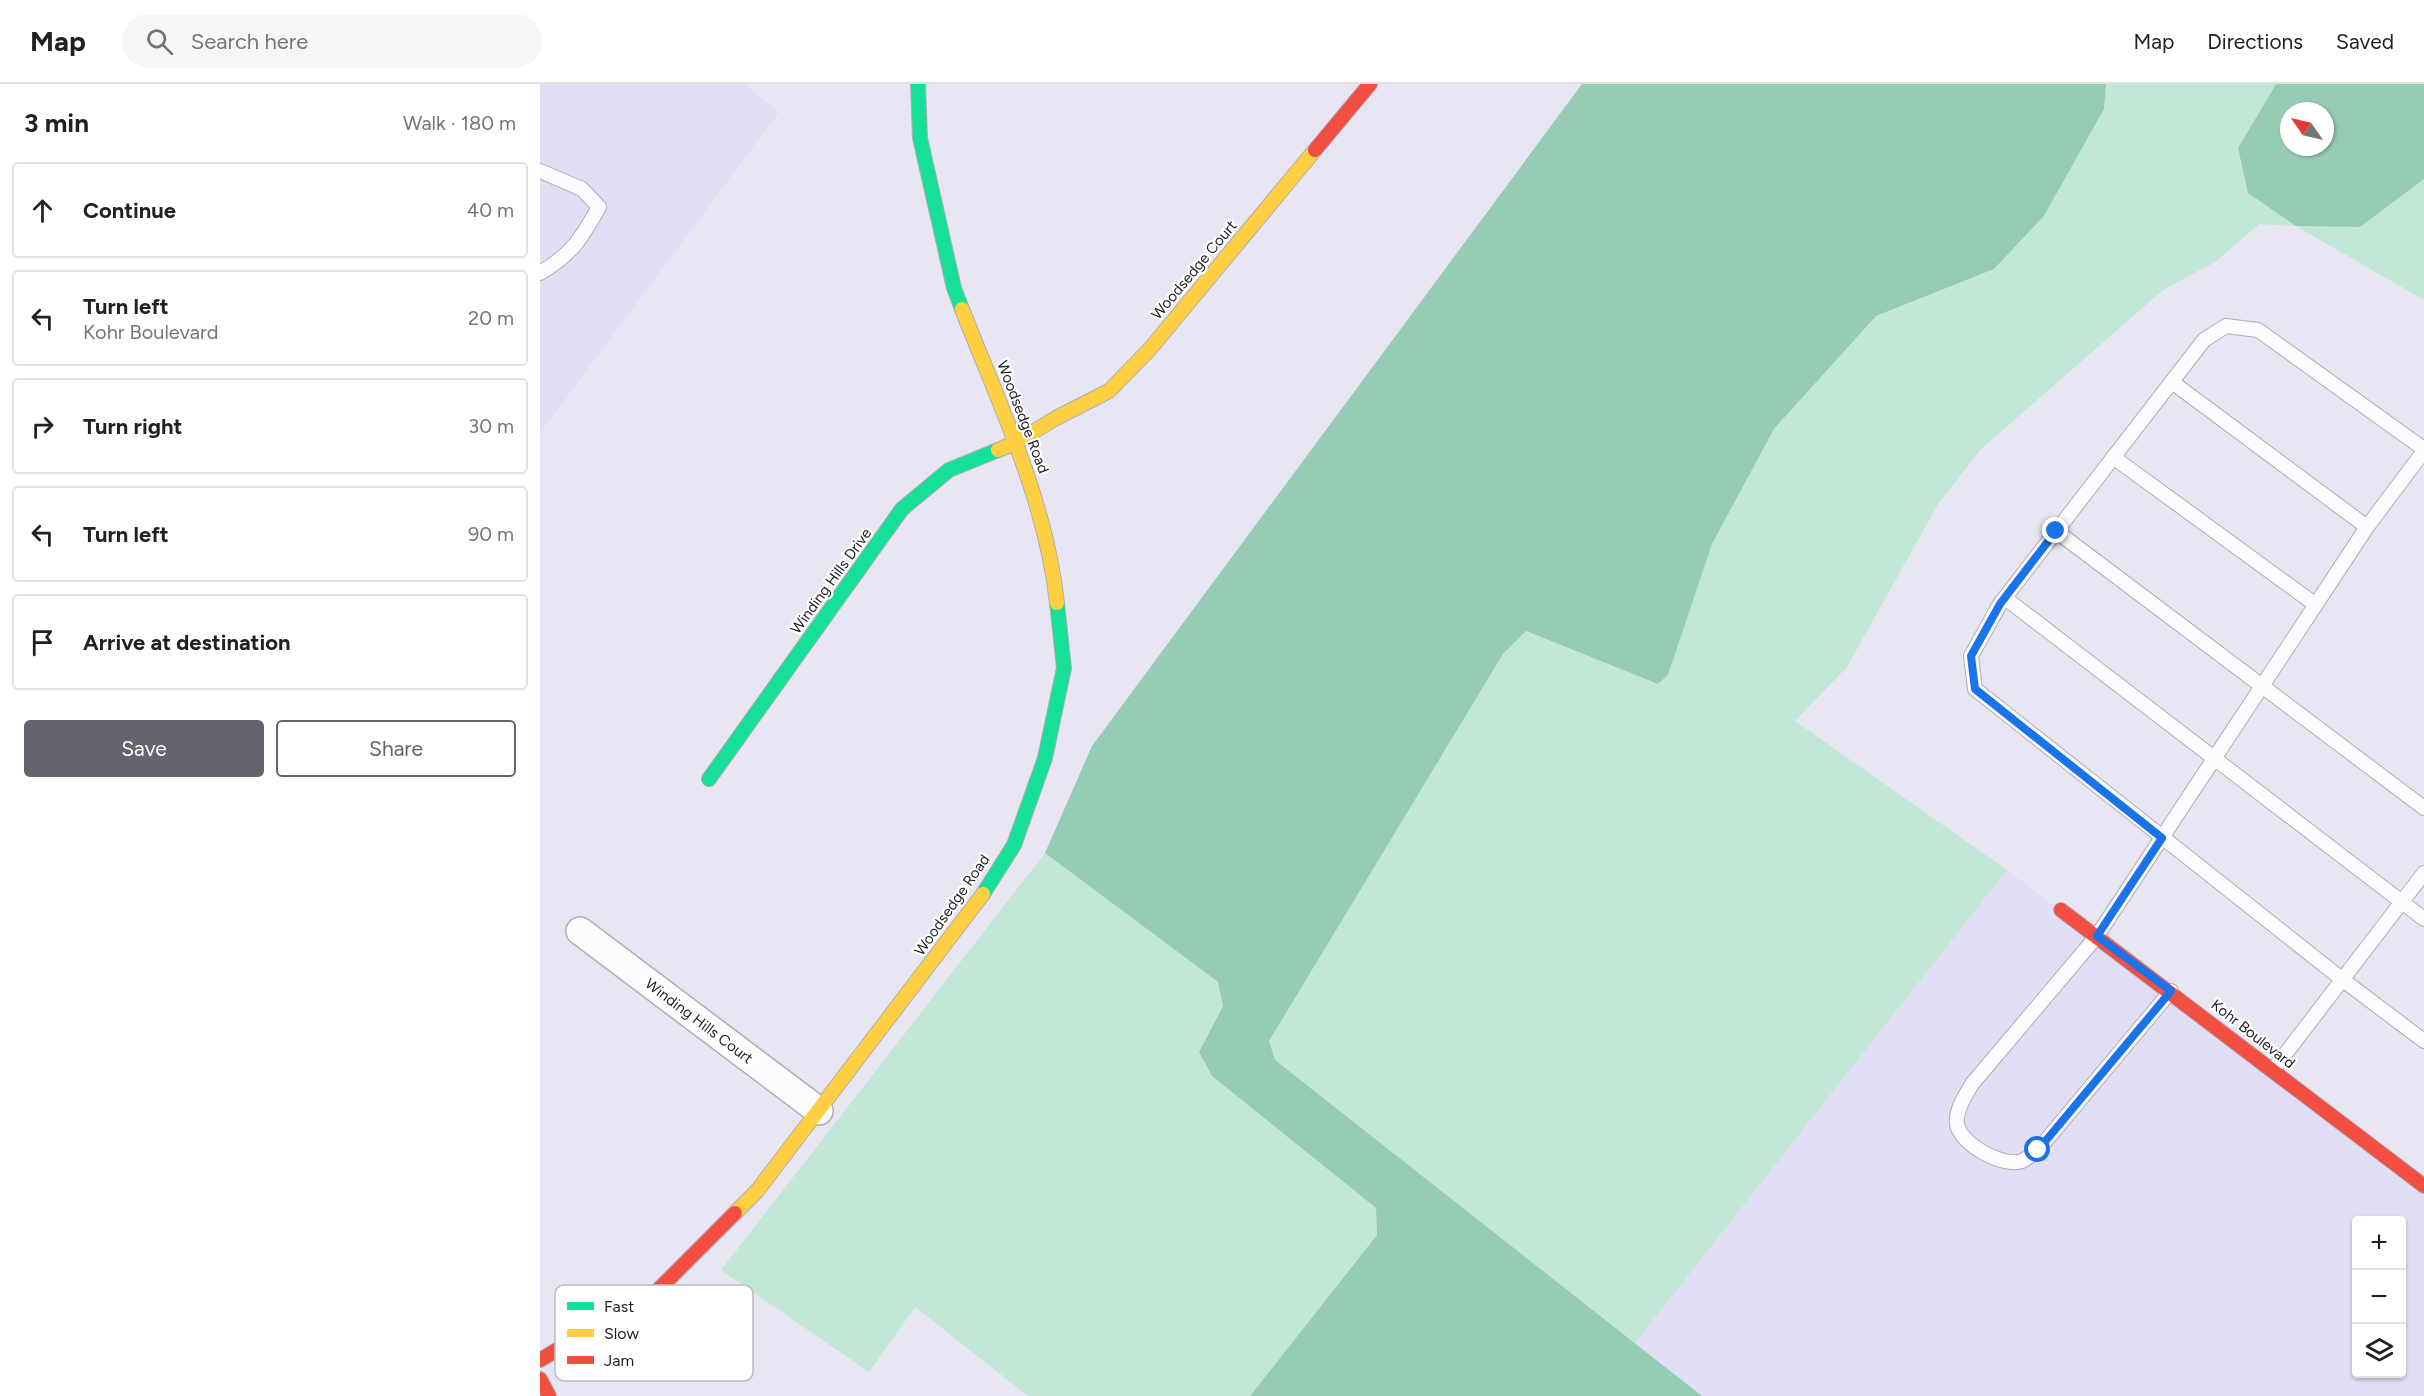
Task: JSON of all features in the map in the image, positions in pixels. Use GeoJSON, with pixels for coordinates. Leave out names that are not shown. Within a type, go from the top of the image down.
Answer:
{"type":"FeatureCollection","features":[{"type":"Feature","properties":{"kind":"street","name":"Woodsedge Road"},"geometry":{"type":"LineString","coordinates":[[663,1285],[757,1191],[978,902],[1014,845],[1045,758],[1064,668],[1054,575],[1033,491],[954,288],[920,138],[918,84]]}},
{"type":"Feature","properties":{"kind":"street","name":"Woodsedge Court"},"geometry":{"type":"LineString","coordinates":[[1015,443],[1056,418],[1109,391],[1150,349],[1370,84]]}},
{"type":"Feature","properties":{"kind":"street","name":"Winding Hills Drive"},"geometry":{"type":"LineString","coordinates":[[709,779],[903,509],[949,470],[1015,443]]}},
{"type":"Feature","properties":{"kind":"street","name":"Kohr Boulevard"},"geometry":{"type":"LineString","coordinates":[[2061,910],[2171,991],[2424,1186]]}},
{"type":"Feature","properties":{"kind":"street","name":"Winding Hills Court"},"geometry":{"type":"LineString","coordinates":[[580,931],[819,1111]]}},
{"type":"Feature","properties":{"kind":"street","name":"Woodsedge Road"},"geometry":{"type":"LineString","coordinates":[[540,1360],[555,1351]]}},
{"type":"Feature","properties":{"kind":"street"},"geometry":{"type":"LineString","coordinates":[[540,1378],[549,1396]]}},
{"type":"Feature","properties":{"kind":"lane"},"geometry":{"type":"LineString","coordinates":[[540,171],[582,189],[599,207],[581,240],[559,262],[540,273]]}},
{"type":"Feature","properties":{"kind":"lane"},"geometry":{"type":"LineString","coordinates":[[2171,991],[2038,1150],[2023,1161],[2009,1163],[1978,1150],[1964,1138],[1957,1124],[1961,1104],[1972,1084],[2097,936],[2162,838],[2262,685],[2367,527],[2424,450],[2258,330],[2226,326],[2204,340],[2005,598],[1971,656],[1975,689],[2162,838],[2343,980],[2424,1041]]}},
{"type":"Feature","properties":{"kind":"lane"},"geometry":{"type":"LineString","coordinates":[[2172,382],[2367,527]]}},
{"type":"Feature","properties":{"kind":"lane"},"geometry":{"type":"LineString","coordinates":[[2113,457],[2316,605]]}},
{"type":"Feature","properties":{"kind":"lane"},"geometry":{"type":"LineString","coordinates":[[2056,531],[2424,808]]}},
{"type":"Feature","properties":{"kind":"lane"},"geometry":{"type":"LineString","coordinates":[[2005,598],[2424,919]]}},
{"type":"Feature","properties":{"kind":"lane"},"geometry":{"type":"LineString","coordinates":[[2273,1070],[2424,873]]}},
{"type":"Feature","properties":{"kind":"shaded area"},"geometry":{"type":"Polygon","coordinates":[[[540,84],[744,84],[779,112],[540,433],[540,84]]]}},
{"type":"Feature","properties":{"kind":"shaded area"},"geometry":{"type":"Polygon","coordinates":[[[2007,870],[2424,1187],[2424,1396],[1702,1396],[1635,1343],[2007,870]]]}},
{"type":"Feature","properties":{"kind":"green space"},"geometry":{"type":"Polygon","coordinates":[[[1582,84],[2106,84],[2104,109],[2044,216],[1994,269],[1876,316],[1774,429],[1712,544],[1668,675],[1658,684],[1526,631],[1503,654],[1269,1041],[1275,1060],[1702,1396],[1250,1396],[1377,1235],[1376,1208],[1212,1076],[1199,1052],[1223,1006],[1218,982],[1045,853],[1092,746],[1582,84]]]}},
{"type":"Feature","properties":{"kind":"green space"},"geometry":{"type":"Polygon","coordinates":[[[2106,84],[2276,84],[2238,148],[2360,227],[2424,179],[2424,300],[2296,226],[2259,224],[2215,262],[2163,290],[1981,449],[1938,504],[1847,667],[1795,721],[2007,870],[1635,1343],[1275,1060],[1268,1041],[1503,654],[1526,631],[1658,684],[1668,675],[1712,544],[1774,429],[1876,316],[1994,269],[2044,216],[2104,109],[2106,84]]]}},
{"type":"Feature","properties":{"kind":"green space"},"geometry":{"type":"Polygon","coordinates":[[[2276,84],[2424,84],[2424,179],[2360,227],[2296,226],[2248,193],[2238,148],[2276,84]]]}},
{"type":"Feature","properties":{"kind":"green space"},"geometry":{"type":"Polygon","coordinates":[[[1045,853],[1218,982],[1223,1006],[1199,1052],[1212,1076],[1376,1208],[1377,1235],[1250,1396],[1028,1396],[915,1307],[869,1372],[753,1292],[753,1285],[743,1285],[721,1270],[1045,853]]]}},
{"type":"Feature","properties":{"kind":"traffic: fast"},"geometry":{"type":"LineString","coordinates":[[918,84],[920,138],[954,288],[962,309]]}},
{"type":"Feature","properties":{"kind":"traffic: fast"},"geometry":{"type":"LineString","coordinates":[[709,779],[902,509],[949,470],[998,450]]}},
{"type":"Feature","properties":{"kind":"traffic: fast"},"geometry":{"type":"LineString","coordinates":[[983,894],[1014,845],[1045,758],[1064,668],[1057,603]]}},
{"type":"Feature","properties":{"kind":"traffic: slow"},"geometry":{"type":"LineString","coordinates":[[998,450],[1109,391],[1150,349],[1315,150]]}},
{"type":"Feature","properties":{"kind":"traffic: slow"},"geometry":{"type":"LineString","coordinates":[[962,309],[1032,490],[1043,527],[1057,603]]}},
{"type":"Feature","properties":{"kind":"traffic: slow"},"geometry":{"type":"LineString","coordinates":[[735,1213],[757,1191],[983,894]]}},
{"type":"Feature","properties":{"kind":"traffic: jam"},"geometry":{"type":"LineString","coordinates":[[1315,150],[1370,84]]}},
{"type":"Feature","properties":{"kind":"traffic: jam"},"geometry":{"type":"LineString","coordinates":[[2061,910],[2424,1186]]}},
{"type":"Feature","properties":{"kind":"traffic: jam"},"geometry":{"type":"LineString","coordinates":[[663,1285],[735,1213]]}},
{"type":"Feature","properties":{"kind":"traffic: jam"},"geometry":{"type":"LineString","coordinates":[[540,1360],[555,1351]]}},
{"type":"Feature","properties":{"kind":"traffic: jam"},"geometry":{"type":"LineString","coordinates":[[540,1379],[549,1396]]}},
{"type":"Feature","properties":{"kind":"route"},"geometry":{"type":"LineString","coordinates":[[2038,1150],[2171,991],[2097,936],[2162,838],[1975,689],[1971,656],[2000,604],[2056,531]]}}]}
